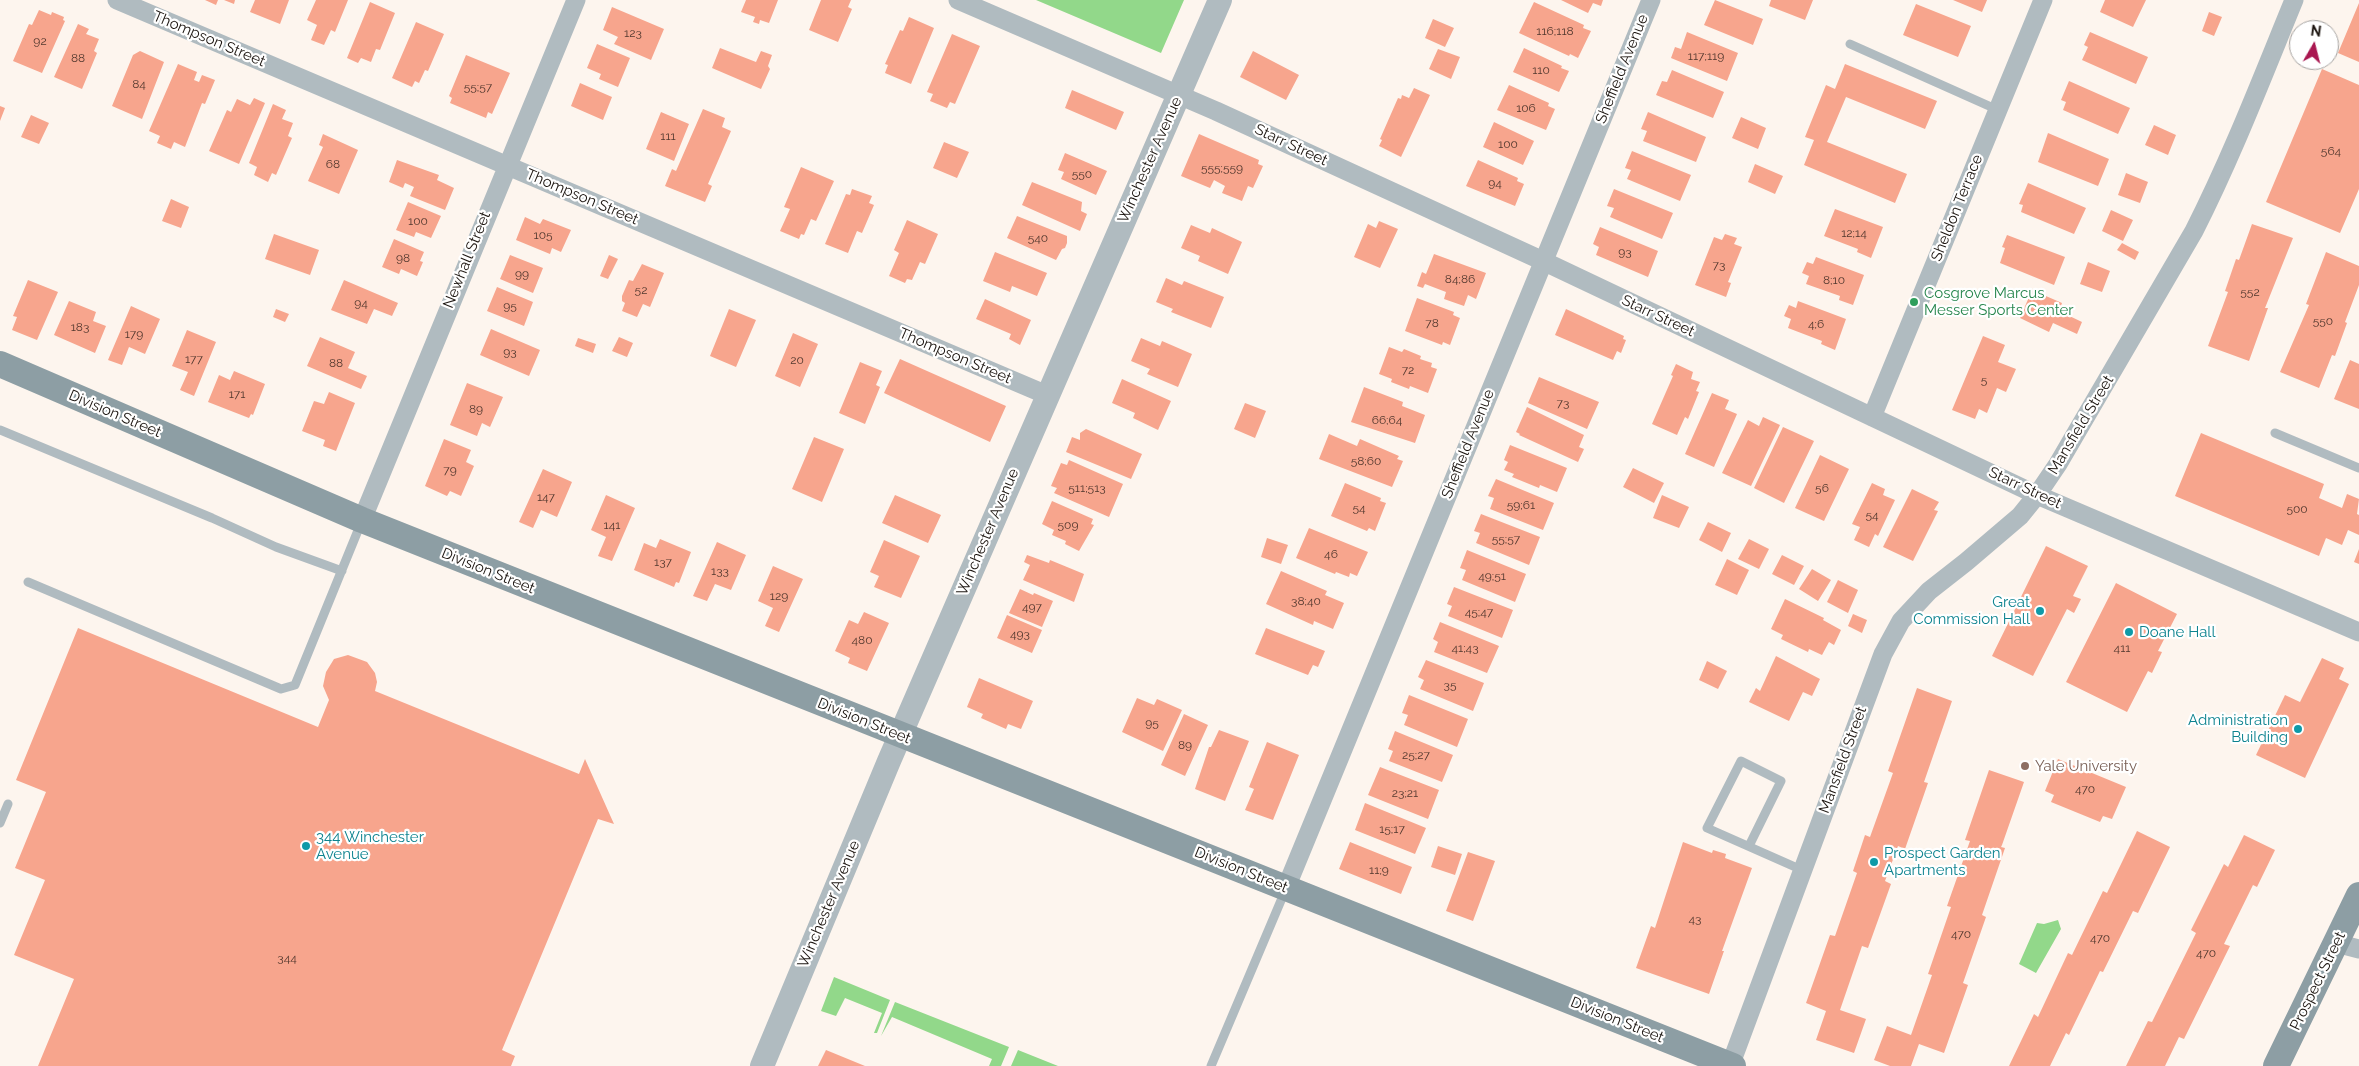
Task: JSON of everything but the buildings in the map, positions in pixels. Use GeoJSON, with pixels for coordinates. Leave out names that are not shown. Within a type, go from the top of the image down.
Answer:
{"type":"FeatureCollection","features":[{"type":"Feature","properties":{"kind":"main road","name":"Division Street"},"geometry":{"type":"LineString","coordinates":[[0,364],[362,520],[1731,1066]]}},
{"type":"Feature","properties":{"kind":"main road","name":"Prospect Street"},"geometry":{"type":"LineString","coordinates":[[2276,1066],[2348,946],[2359,895]]}},
{"type":"Feature","properties":{"kind":"street","name":"Thompson Street"},"geometry":{"type":"LineString","coordinates":[[117,0],[1047,394]]}},
{"type":"Feature","properties":{"kind":"street","name":"Newhall Street"},"geometry":{"type":"LineString","coordinates":[[362,520],[506,164],[576,0]]}},
{"type":"Feature","properties":{"kind":"street","name":"Starr Street"},"geometry":{"type":"LineString","coordinates":[[958,0],[1179,94],[1543,261],[2037,495],[2359,632]]}},
{"type":"Feature","properties":{"kind":"street","name":"Winchester Avenue"},"geometry":{"type":"LineString","coordinates":[[762,1066],[900,735],[1220,0]]}},
{"type":"Feature","properties":{"kind":"street","name":"Sheffield Avenue"},"geometry":{"type":"LineString","coordinates":[[1286,888],[1651,0]]}},
{"type":"Feature","properties":{"kind":"street","name":"Sheldon Terrace"},"geometry":{"type":"LineString","coordinates":[[1872,416],[2043,0]]}},
{"type":"Feature","properties":{"kind":"street","name":"Mansfield Street"},"geometry":{"type":"LineString","coordinates":[[1731,1066],[1883,654],[1902,621],[1928,590],[1966,562],[2013,522],[2037,495],[2058,464],[2194,231],[2234,148],[2294,0]]}},
{"type":"Feature","properties":{"kind":"lane"},"geometry":{"type":"LineString","coordinates":[[1850,44],[1998,110]]}},
{"type":"Feature","properties":{"kind":"lane"},"geometry":{"type":"LineString","coordinates":[[0,430],[212,518],[276,547],[342,570]]}},
{"type":"Feature","properties":{"kind":"lane"},"geometry":{"type":"LineString","coordinates":[[2275,433],[2359,468]]}},
{"type":"Feature","properties":{"kind":"lane"},"geometry":{"type":"LineString","coordinates":[[28,582],[281,689],[295,685],[362,520]]}},
{"type":"Feature","properties":{"kind":"lane"},"geometry":{"type":"LineString","coordinates":[[1750,846],[1781,781],[1741,761],[1707,828],[1802,870]]}},
{"type":"Feature","properties":{"kind":"lane"},"geometry":{"type":"LineString","coordinates":[[0,823],[8,804]]}},
{"type":"Feature","properties":{"kind":"lane"},"geometry":{"type":"LineString","coordinates":[[1212,1066],[1286,888]]}},
{"type":"Feature","properties":{"kind":"green space"},"geometry":{"type":"Polygon","coordinates":[[[1036,0],[1184,0],[1161,53],[1036,0]]]}},
{"type":"Feature","properties":{"kind":"green space"},"geometry":{"type":"Polygon","coordinates":[[[2058,920],[2061,929],[2036,973],[2019,964],[2037,923],[2044,924],[2058,920]]]}},
{"type":"Feature","properties":{"kind":"green space"},"geometry":{"type":"Polygon","coordinates":[[[834,977],[890,1000],[877,1033],[874,1033],[882,1013],[845,998],[836,1016],[821,1011],[834,977]]]}},
{"type":"Feature","properties":{"kind":"green space"},"geometry":{"type":"Polygon","coordinates":[[[895,1002],[1009,1047],[1001,1066],[989,1066],[992,1059],[892,1017],[881,1036],[895,1002]]]}},
{"type":"Feature","properties":{"kind":"green space"},"geometry":{"type":"Polygon","coordinates":[[[1018,1050],[1058,1066],[1011,1066],[1018,1050]]]}},
{"type":"Feature","properties":{"kind":"place","name":"Cosgrove Marcus Messer Sports Center"},"geometry":{"type":"Point","coordinates":[1914,302]}},
{"type":"Feature","properties":{"kind":"place","name":"Great Commission Hall"},"geometry":{"type":"Point","coordinates":[2040,611]}},
{"type":"Feature","properties":{"kind":"place","name":"Doane Hall"},"geometry":{"type":"Point","coordinates":[2129,632]}},
{"type":"Feature","properties":{"kind":"place","name":"Administration Building"},"geometry":{"type":"Point","coordinates":[2298,729]}},
{"type":"Feature","properties":{"kind":"place","name":"Yale University"},"geometry":{"type":"Point","coordinates":[2025,766]}},
{"type":"Feature","properties":{"kind":"place","name":"344 Winchester Avenue"},"geometry":{"type":"Point","coordinates":[306,846]}},
{"type":"Feature","properties":{"kind":"place","name":"Prospect Garden Apartments"},"geometry":{"type":"Point","coordinates":[1874,862]}}]}
